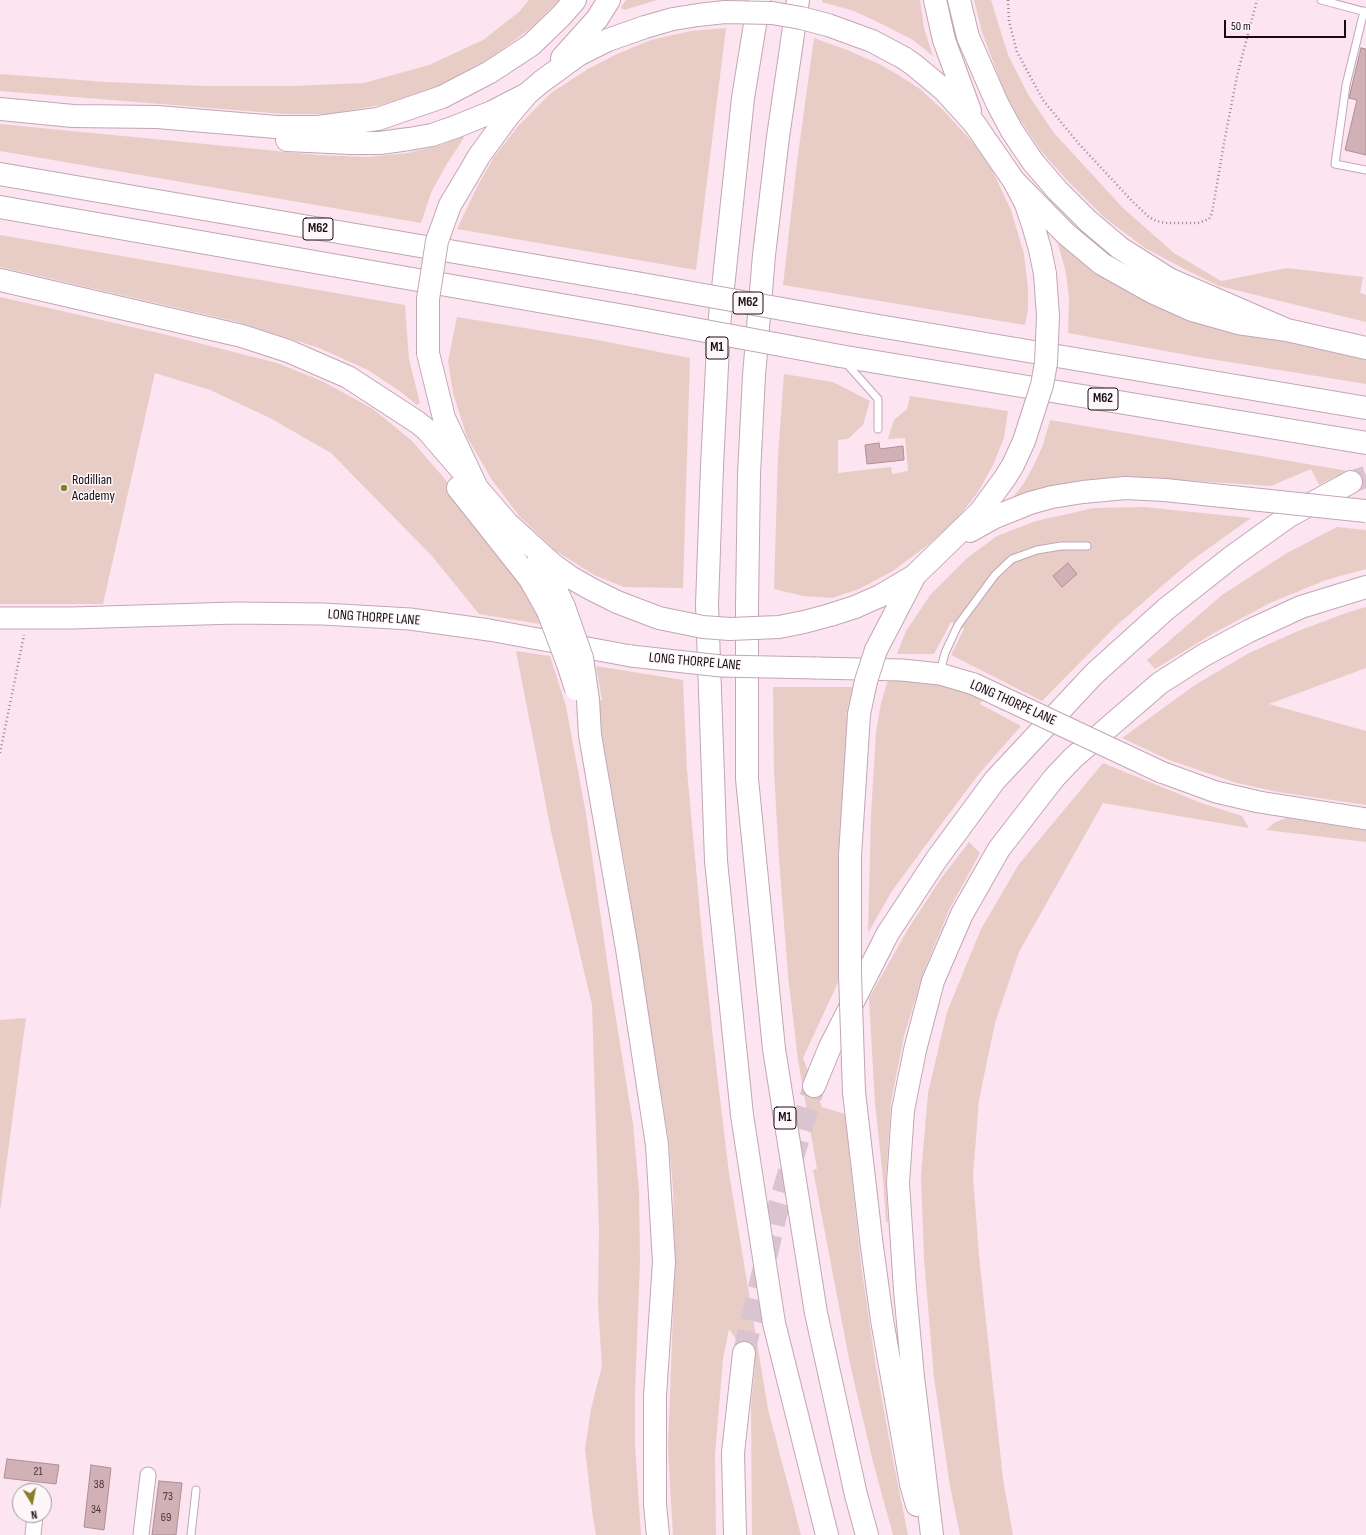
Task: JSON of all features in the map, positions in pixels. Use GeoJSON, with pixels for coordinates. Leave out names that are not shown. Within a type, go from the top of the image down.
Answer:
{"type":"FeatureCollection","features":[{"type":"Feature","properties":{"kind":"highway"},"geometry":{"type":"LineString","coordinates":[[73,116],[157,117],[276,127],[318,126],[378,119],[442,97],[490,72],[531,44],[561,16],[575,0]]}},
{"type":"Feature","properties":{"kind":"highway"},"geometry":{"type":"LineString","coordinates":[[477,488],[444,418],[428,353],[428,299],[437,242],[450,205],[493,135],[597,19],[609,0]]}},
{"type":"Feature","properties":{"kind":"highway","name":"M1"},"geometry":{"type":"LineString","coordinates":[[759,0],[743,98],[718,334],[707,605],[716,861],[742,1115],[774,1323],[827,1535]]}},
{"type":"Feature","properties":{"kind":"highway","name":"M1"},"geometry":{"type":"LineString","coordinates":[[798,0],[777,145],[764,255],[754,376],[749,474],[747,779],[774,1049],[816,1313],[856,1496],[867,1535]]}},
{"type":"Feature","properties":{"kind":"highway"},"geometry":{"type":"LineString","coordinates":[[935,0],[944,40],[974,123]]}},
{"type":"Feature","properties":{"kind":"highway"},"geometry":{"type":"LineString","coordinates":[[959,0],[968,37],[997,103],[1012,131],[1033,162],[1088,221],[1120,248],[1169,279],[1287,330]]}},
{"type":"Feature","properties":{"kind":"highway"},"geometry":{"type":"LineString","coordinates":[[0,110],[73,116],[230,137],[314,142],[380,143],[408,140],[455,127],[492,112],[534,88],[578,55],[608,40],[645,27],[673,19],[725,12],[772,13],[802,18],[850,32],[872,41],[904,58],[940,86],[974,123],[1014,181],[1026,204],[1034,225],[1045,274],[1048,316],[1046,363],[1042,385],[1024,441],[1005,478],[980,512],[914,576],[880,596],[855,607],[804,622],[779,627],[755,629],[703,627],[666,620],[638,611],[617,602],[570,577],[533,548],[508,524],[427,430],[348,377],[288,350],[242,336],[0,280]]}},
{"type":"Feature","properties":{"kind":"highway","name":"M62"},"geometry":{"type":"LineString","coordinates":[[0,174],[636,283],[861,324],[1366,408]]}},
{"type":"Feature","properties":{"kind":"highway"},"geometry":{"type":"LineString","coordinates":[[1014,181],[1066,234],[1102,264],[1152,292],[1192,310],[1238,323],[1287,330],[1366,348]]}},
{"type":"Feature","properties":{"kind":"highway","name":"M62"},"geometry":{"type":"LineString","coordinates":[[0,207],[630,317],[840,356],[1366,442]]}},
{"type":"Feature","properties":{"kind":"highway"},"geometry":{"type":"LineString","coordinates":[[379,397],[416,435],[530,579],[556,609],[582,658],[584,701],[627,949],[657,1145],[664,1262],[655,1396],[655,1504],[658,1535]]}},
{"type":"Feature","properties":{"kind":"highway"},"geometry":{"type":"LineString","coordinates":[[814,1086],[830,1047],[888,933],[936,860],[995,780],[1094,674],[1166,609],[1233,556],[1289,516],[1351,482]]}},
{"type":"Feature","properties":{"kind":"highway"},"geometry":{"type":"LineString","coordinates":[[951,541],[995,517],[1030,503],[1052,497],[1083,492],[1125,488],[1165,490],[1366,511]]}},
{"type":"Feature","properties":{"kind":"highway"},"geometry":{"type":"LineString","coordinates":[[533,548],[550,577],[556,609]]}},
{"type":"Feature","properties":{"kind":"highway"},"geometry":{"type":"LineString","coordinates":[[914,576],[876,650],[866,681],[859,714],[850,856],[850,974],[854,1092],[882,1320],[911,1484],[927,1535]]}},
{"type":"Feature","properties":{"kind":"highway"},"geometry":{"type":"LineString","coordinates":[[932,1535],[913,1376],[905,1290],[898,1183],[903,1110],[915,1050],[933,981],[962,914],[1000,849],[1054,778],[1073,758],[1160,684],[1204,655],[1249,631],[1301,607],[1366,587]]}},
{"type":"Feature","properties":{"kind":"highway"},"geometry":{"type":"LineString","coordinates":[[735,1535],[733,1452],[744,1353]]}},
{"type":"Feature","properties":{"kind":"main road","name":"LONG THORPE LANE"},"geometry":{"type":"LineString","coordinates":[[0,618],[27,619],[235,613],[323,614],[410,619],[489,630],[631,656],[721,666],[902,670],[940,674],[974,684],[1161,772],[1216,792],[1259,802],[1366,819]]}},
{"type":"Feature","properties":{"kind":"street"},"geometry":{"type":"LineString","coordinates":[[141,1535],[148,1475]]}},
{"type":"Feature","properties":{"kind":"street"},"geometry":{"type":"LineString","coordinates":[[34,1535],[35,1523]]}},
{"type":"Feature","properties":{"kind":"lane"},"geometry":{"type":"LineString","coordinates":[[1321,0],[1365,12],[1346,85],[1335,164],[1366,170]]}},
{"type":"Feature","properties":{"kind":"lane"},"geometry":{"type":"LineString","coordinates":[[840,356],[878,399],[878,429]]}},
{"type":"Feature","properties":{"kind":"lane"},"geometry":{"type":"LineString","coordinates":[[940,674],[945,653],[958,625],[996,575],[1012,559],[1043,549],[1061,546],[1087,546]]}},
{"type":"Feature","properties":{"kind":"lane"},"geometry":{"type":"LineString","coordinates":[[191,1535],[196,1490]]}},
{"type":"Feature","properties":{"kind":"path"},"geometry":{"type":"LineString","coordinates":[[1008,0],[1008,21],[1017,52],[1044,100],[1079,144],[1133,202],[1149,217],[1156,221],[1166,223],[1198,223],[1209,219],[1212,213],[1237,76],[1257,0]]}},
{"type":"Feature","properties":{"kind":"path"},"geometry":{"type":"LineString","coordinates":[[0,753],[27,619]]}},
{"type":"Feature","properties":{"kind":"shaded area"},"geometry":{"type":"Polygon","coordinates":[[[529,0],[559,0],[531,28],[493,56],[439,86],[381,105],[328,114],[284,114],[0,91],[0,74],[106,82],[207,86],[294,86],[364,83],[429,65],[483,40],[519,12],[529,0]]]}},
{"type":"Feature","properties":{"kind":"shaded area"},"geometry":{"type":"Polygon","coordinates":[[[626,0],[657,0],[624,10],[621,7],[626,0]]]}},
{"type":"Feature","properties":{"kind":"shaded area"},"geometry":{"type":"Polygon","coordinates":[[[822,0],[920,0],[924,28],[933,56],[913,40],[884,25],[854,11],[822,2],[822,0]]]}},
{"type":"Feature","properties":{"kind":"shaded area"},"geometry":{"type":"Polygon","coordinates":[[[974,0],[991,0],[1008,55],[1029,96],[1054,133],[1123,208],[1174,253],[1221,281],[1287,268],[1363,277],[1360,293],[1366,295],[1366,322],[1219,286],[1145,248],[1105,218],[1066,179],[1041,151],[1020,120],[1004,91],[982,32],[974,0]]]}},
{"type":"Feature","properties":{"kind":"shaded area"},"geometry":{"type":"Polygon","coordinates":[[[726,28],[696,270],[457,229],[477,187],[494,157],[519,125],[551,93],[588,69],[617,54],[651,40],[691,31],[726,28]]]}},
{"type":"Feature","properties":{"kind":"shaded area"},"geometry":{"type":"Polygon","coordinates":[[[814,38],[877,63],[920,89],[945,112],[974,144],[993,172],[1011,210],[1024,254],[1028,289],[1028,309],[1025,325],[783,285],[797,162],[814,38]]]}},
{"type":"Feature","properties":{"kind":"shaded area"},"geometry":{"type":"Polygon","coordinates":[[[0,124],[318,155],[368,157],[408,153],[440,145],[465,136],[445,167],[431,193],[421,223],[0,151],[0,124]]]}},
{"type":"Feature","properties":{"kind":"shaded area"},"geometry":{"type":"Polygon","coordinates":[[[0,235],[405,305],[409,359],[420,403],[417,405],[401,392],[368,370],[319,348],[238,322],[0,267],[0,235]]]}},
{"type":"Feature","properties":{"kind":"shaded area"},"geometry":{"type":"Polygon","coordinates":[[[1056,236],[1242,332],[1366,360],[1366,384],[1198,357],[1068,333],[1069,298],[1066,273],[1056,236]]]}},
{"type":"Feature","properties":{"kind":"shaded area"},"geometry":{"type":"Polygon","coordinates":[[[0,297],[163,334],[277,363],[322,381],[373,409],[412,441],[444,478],[524,584],[540,624],[479,614],[431,555],[331,453],[270,418],[210,390],[155,373],[103,604],[0,604],[0,297]]]}},
{"type":"Feature","properties":{"kind":"shaded area"},"geometry":{"type":"Polygon","coordinates":[[[457,317],[592,339],[690,358],[683,588],[624,587],[594,575],[556,551],[520,517],[492,480],[467,437],[453,393],[448,361],[457,317]]]}},
{"type":"Feature","properties":{"kind":"shaded area"},"geometry":{"type":"Polygon","coordinates":[[[784,374],[833,382],[870,401],[863,425],[848,439],[838,440],[838,473],[891,467],[892,474],[908,471],[905,438],[888,439],[894,420],[907,409],[910,396],[1008,411],[1004,438],[993,465],[978,492],[957,519],[929,544],[893,571],[859,589],[832,598],[803,596],[774,589],[778,455],[784,374]]]}},
{"type":"Feature","properties":{"kind":"shaded area"},"geometry":{"type":"Polygon","coordinates":[[[1050,420],[1366,474],[1366,486],[1336,476],[1319,485],[1311,469],[1271,486],[1167,479],[1103,478],[1050,488],[1012,499],[1024,483],[1034,465],[1043,445],[1050,420]]]}},
{"type":"Feature","properties":{"kind":"shaded area"},"geometry":{"type":"Polygon","coordinates":[[[1144,507],[1251,518],[1191,561],[1117,625],[1042,701],[951,655],[964,629],[951,622],[934,654],[897,654],[906,631],[931,594],[967,558],[997,536],[1036,521],[1094,508],[1144,507]]]}},
{"type":"Feature","properties":{"kind":"shaded area"},"geometry":{"type":"Polygon","coordinates":[[[1337,527],[1366,530],[1366,569],[1326,580],[1270,603],[1214,633],[1155,669],[1147,660],[1222,595],[1287,553],[1337,527]]]}},
{"type":"Feature","properties":{"kind":"shaded area"},"geometry":{"type":"Polygon","coordinates":[[[1366,607],[1366,668],[1269,704],[1366,731],[1366,805],[1278,792],[1237,783],[1169,760],[1122,738],[1195,685],[1249,653],[1298,631],[1366,607]]]}},
{"type":"Feature","properties":{"kind":"shaded area"},"geometry":{"type":"Polygon","coordinates":[[[516,651],[550,656],[566,706],[586,814],[611,988],[633,1124],[639,1190],[640,1261],[635,1393],[635,1446],[641,1535],[596,1535],[593,1518],[585,1449],[591,1409],[602,1366],[598,1305],[599,1231],[592,1005],[552,836],[516,651]]]}},
{"type":"Feature","properties":{"kind":"shaded area"},"geometry":{"type":"Polygon","coordinates":[[[596,666],[683,680],[687,770],[702,934],[729,1173],[768,1409],[801,1535],[752,1535],[751,1404],[755,1366],[729,1329],[723,1359],[715,1455],[716,1535],[673,1535],[668,1448],[675,1261],[673,1189],[669,1142],[627,877],[596,701],[602,700],[596,666]]]}},
{"type":"Feature","properties":{"kind":"shaded area"},"geometry":{"type":"Polygon","coordinates":[[[888,680],[936,683],[963,690],[983,699],[980,704],[1021,726],[978,775],[931,838],[892,891],[868,933],[871,815],[876,732],[881,703],[888,680]]]}},
{"type":"Feature","properties":{"kind":"shaded area"},"geometry":{"type":"Polygon","coordinates":[[[773,687],[853,687],[846,715],[851,716],[839,870],[839,980],[803,1058],[822,1107],[845,1114],[861,1264],[875,1361],[908,1535],[893,1535],[873,1462],[850,1364],[813,1170],[817,1169],[798,1060],[788,975],[774,771],[773,687]]]}},
{"type":"Feature","properties":{"kind":"shaded area"},"geometry":{"type":"Polygon","coordinates":[[[1103,763],[1201,803],[1242,816],[1249,828],[1103,803],[1019,952],[995,1023],[979,1100],[973,1176],[979,1256],[1003,1479],[1013,1535],[960,1535],[950,1486],[934,1378],[924,1259],[921,1175],[928,1093],[947,1012],[981,929],[1019,864],[1103,763]]]}},
{"type":"Feature","properties":{"kind":"shaded area"},"geometry":{"type":"Polygon","coordinates":[[[1287,818],[1366,830],[1366,842],[1266,830],[1275,822],[1287,818]]]}},
{"type":"Feature","properties":{"kind":"shaded area"},"geometry":{"type":"Polygon","coordinates":[[[969,842],[980,853],[949,910],[924,971],[904,1036],[891,1102],[886,1179],[888,1222],[886,1222],[875,1103],[869,998],[908,929],[942,877],[969,842]]]}},
{"type":"Feature","properties":{"kind":"shaded area"},"geometry":{"type":"Polygon","coordinates":[[[26,1018],[0,1211],[0,1020],[26,1018]]]}},
{"type":"Feature","properties":{"kind":"building"},"geometry":{"type":"Polygon","coordinates":[[[1361,48],[1366,49],[1366,155],[1345,150],[1357,100],[1349,98],[1361,48]]]}},
{"type":"Feature","properties":{"kind":"building"},"geometry":{"type":"Polygon","coordinates":[[[879,443],[880,449],[903,446],[904,460],[867,464],[865,445],[879,443]]]}},
{"type":"Feature","properties":{"kind":"building"},"geometry":{"type":"Polygon","coordinates":[[[1068,563],[1077,574],[1062,587],[1053,576],[1068,563]]]}},
{"type":"Feature","properties":{"kind":"building"},"geometry":{"type":"Polygon","coordinates":[[[7,1459],[59,1465],[56,1484],[4,1478],[7,1459]]]}},
{"type":"Feature","properties":{"kind":"building"},"geometry":{"type":"Polygon","coordinates":[[[91,1465],[111,1468],[104,1530],[84,1527],[91,1465]]]}},
{"type":"Feature","properties":{"kind":"building"},"geometry":{"type":"Polygon","coordinates":[[[159,1481],[182,1483],[176,1535],[152,1535],[159,1481]]]}},
{"type":"Feature","properties":{"kind":"tunnel"},"geometry":{"type":"LineString","coordinates":[[1351,482],[1366,477]]}},
{"type":"Feature","properties":{"kind":"tunnel"},"geometry":{"type":"LineString","coordinates":[[744,1353],[775,1219],[814,1086]]}},
{"type":"Feature","properties":{"kind":"place","name":"Rodillian Academy"},"geometry":{"type":"Point","coordinates":[64,488]}}]}
